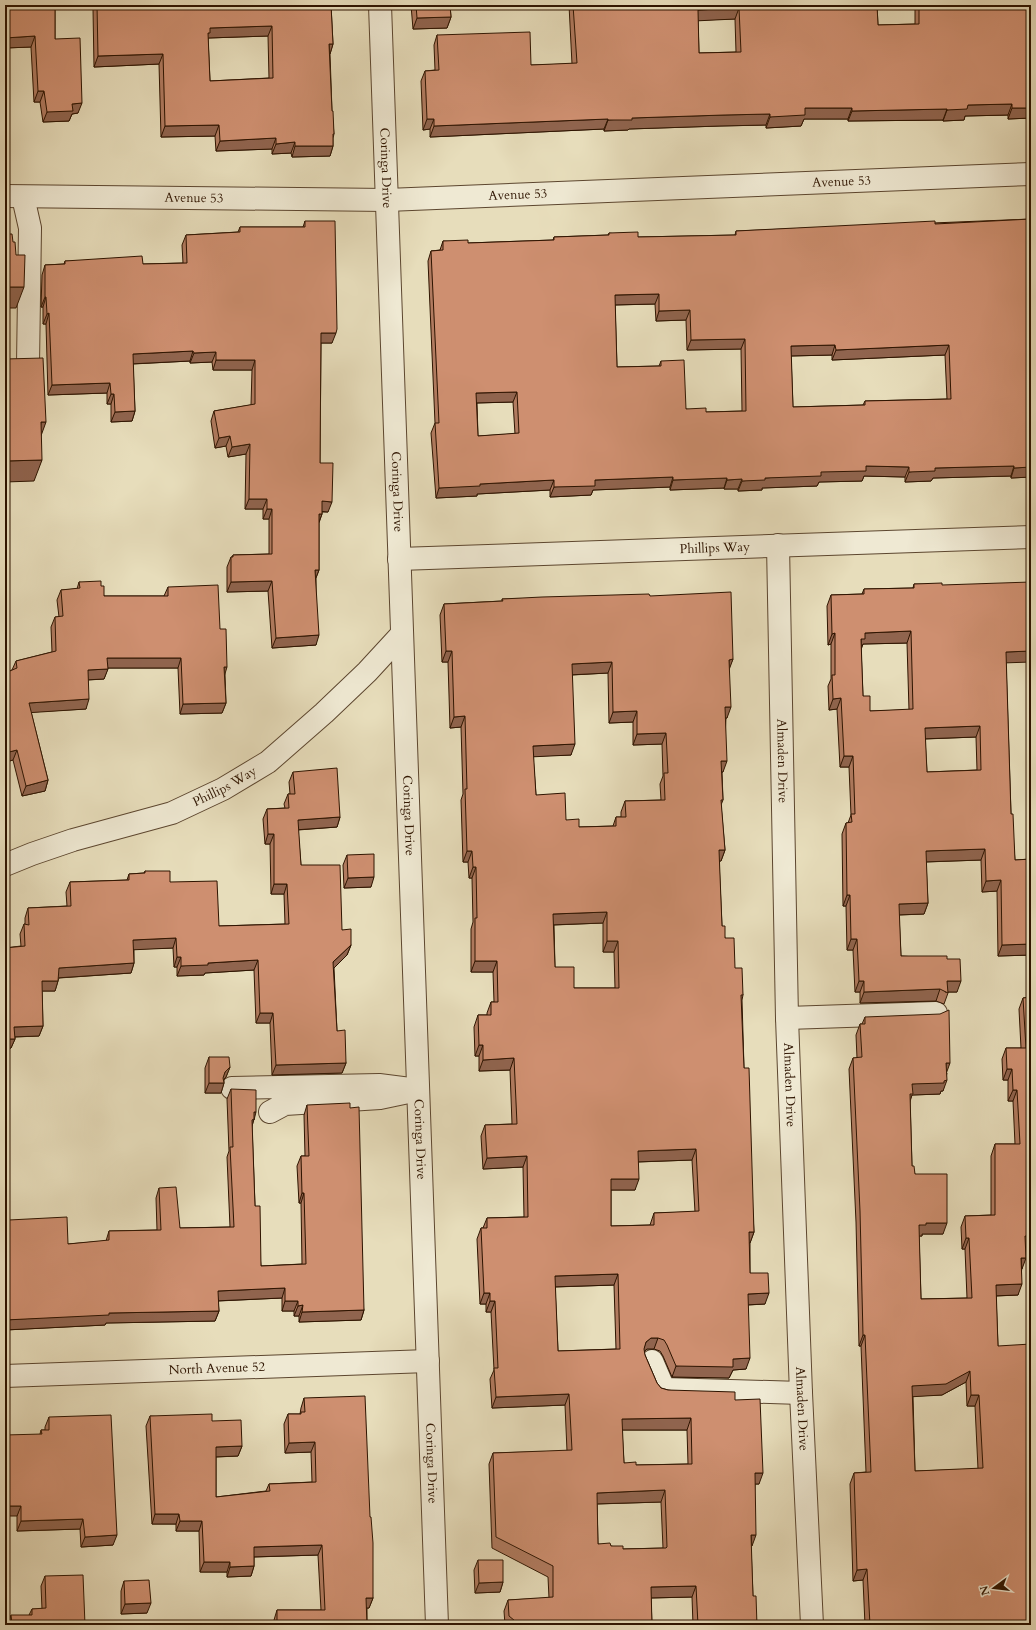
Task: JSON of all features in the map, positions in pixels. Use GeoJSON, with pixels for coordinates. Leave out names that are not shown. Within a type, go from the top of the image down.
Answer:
{"type":"FeatureCollection","features":[{"type":"Feature","properties":{"kind":"street","name":"Coringa Drive"},"geometry":{"type":"LineString","coordinates":[[380,5],[437,1625]]}},
{"type":"Feature","properties":{"kind":"street","name":"Avenue 53"},"geometry":{"type":"LineString","coordinates":[[14,196],[387,200],[1031,174]]}},
{"type":"Feature","properties":{"kind":"street"},"geometry":{"type":"LineString","coordinates":[[14,196],[30,228],[28,364]]}},
{"type":"Feature","properties":{"kind":"street","name":"Phillips Way"},"geometry":{"type":"LineString","coordinates":[[399,559],[1031,537]]}},
{"type":"Feature","properties":{"kind":"street","name":"Almaden Drive"},"geometry":{"type":"LineString","coordinates":[[778,545],[788,1018],[801,1393],[812,1625]]}},
{"type":"Feature","properties":{"kind":"street","name":"Phillips Way"},"geometry":{"type":"LineString","coordinates":[[5,865],[72,840],[172,813],[223,789],[268,762],[324,714],[367,672],[402,634]]}},
{"type":"Feature","properties":{"kind":"street"},"geometry":{"type":"LineString","coordinates":[[788,1018],[936,1014]]}},
{"type":"Feature","properties":{"kind":"street"},"geometry":{"type":"LineString","coordinates":[[232,1088],[379,1085],[418,1090]]}},
{"type":"Feature","properties":{"kind":"street"},"geometry":{"type":"LineString","coordinates":[[270,1112],[285,1104],[380,1098],[418,1090]]}},
{"type":"Feature","properties":{"kind":"street","name":"North Avenue 52"},"geometry":{"type":"LineString","coordinates":[[5,1376],[428,1361]]}},
{"type":"Feature","properties":{"kind":"street"},"geometry":{"type":"LineString","coordinates":[[652,1361],[664,1389],[801,1393]]}},
{"type":"Feature","properties":{"kind":"building"},"geometry":{"type":"Polygon","coordinates":[[[5,5],[55,5],[55,39],[80,38],[82,103],[72,104],[73,111],[47,112],[44,91],[38,91],[35,36],[5,38],[5,5]]]}},
{"type":"Feature","properties":{"kind":"building"},"geometry":{"type":"Polygon","coordinates":[[[97,5],[331,5],[333,44],[329,44],[334,134],[333,146],[295,146],[295,142],[276,144],[276,138],[220,141],[219,125],[165,126],[163,54],[98,56],[97,5]],[[272,26],[210,28],[210,33],[208,33],[210,81],[273,78],[272,26]]]}},
{"type":"Feature","properties":{"kind":"building"},"geometry":{"type":"Polygon","coordinates":[[[416,5],[450,5],[451,17],[417,18],[416,5]]]}},
{"type":"Feature","properties":{"kind":"building"},"geometry":{"type":"Polygon","coordinates":[[[573,5],[877,5],[878,25],[919,24],[919,5],[1031,5],[1031,108],[1012,108],[1012,104],[968,105],[967,109],[947,110],[852,111],[852,108],[805,108],[805,115],[770,117],[770,114],[724,115],[632,118],[632,120],[608,119],[434,126],[434,119],[427,119],[425,71],[439,70],[437,35],[530,32],[531,65],[577,63],[573,5]],[[739,8],[698,10],[699,53],[741,52],[739,8]]]}},
{"type":"Feature","properties":{"kind":"building"},"geometry":{"type":"Polygon","coordinates":[[[1031,219],[1031,467],[935,468],[935,471],[909,472],[909,467],[866,466],[866,471],[821,472],[821,476],[765,478],[765,480],[742,481],[742,479],[727,480],[727,478],[673,480],[673,477],[595,480],[595,486],[554,487],[554,480],[439,488],[435,423],[439,423],[431,251],[443,250],[443,241],[468,240],[468,243],[554,240],[554,237],[609,235],[609,233],[638,232],[638,237],[736,235],[736,231],[935,221],[935,224],[1031,219]],[[659,294],[615,295],[617,367],[661,366],[661,361],[684,360],[686,409],[706,408],[706,412],[746,411],[745,339],[691,340],[690,310],[659,311],[659,294]],[[835,345],[791,346],[793,407],[865,405],[865,401],[951,399],[949,345],[836,350],[835,345]],[[517,392],[476,393],[478,436],[519,433],[517,392]]]}},
{"type":"Feature","properties":{"kind":"building"},"geometry":{"type":"Polygon","coordinates":[[[305,221],[335,221],[337,329],[336,333],[321,333],[320,463],[333,463],[332,502],[322,501],[322,514],[319,514],[319,570],[315,570],[319,635],[276,638],[272,581],[231,582],[231,557],[233,557],[233,555],[272,554],[272,509],[267,509],[267,499],[249,499],[250,444],[232,447],[230,436],[219,438],[214,411],[255,404],[255,360],[216,360],[216,352],[194,353],[193,351],[133,354],[135,411],[115,412],[114,394],[111,394],[110,383],[52,385],[49,313],[47,314],[45,297],[45,265],[65,264],[65,261],[142,256],[143,264],[187,263],[186,235],[240,232],[240,227],[305,227],[305,221]]]}},
{"type":"Feature","properties":{"kind":"building"},"geometry":{"type":"Polygon","coordinates":[[[5,234],[12,234],[13,242],[15,242],[16,255],[25,255],[24,287],[5,287],[5,234]]]}},
{"type":"Feature","properties":{"kind":"building"},"geometry":{"type":"Polygon","coordinates":[[[43,358],[46,422],[41,422],[42,460],[5,461],[5,359],[43,358]]]}},
{"type":"Feature","properties":{"kind":"building"},"geometry":{"type":"Polygon","coordinates":[[[101,581],[101,586],[104,586],[104,596],[168,596],[168,587],[218,585],[220,629],[226,629],[227,667],[224,667],[226,703],[183,704],[181,658],[107,658],[108,669],[88,670],[89,699],[29,703],[48,780],[26,786],[17,750],[9,752],[5,734],[5,673],[17,668],[16,661],[56,651],[55,617],[63,616],[61,590],[80,588],[79,582],[101,581]]]}},
{"type":"Feature","properties":{"kind":"building"},"geometry":{"type":"Polygon","coordinates":[[[1031,582],[1031,651],[1006,652],[1011,814],[1013,814],[1015,860],[1031,859],[1031,944],[1002,945],[1001,880],[986,881],[985,849],[926,851],[928,903],[899,904],[901,956],[947,956],[947,959],[960,959],[961,981],[947,981],[948,993],[940,989],[864,992],[864,981],[859,981],[857,939],[851,939],[850,895],[847,895],[846,823],[852,822],[851,814],[855,814],[853,756],[844,756],[841,698],[833,699],[832,675],[835,675],[835,633],[832,634],[831,595],[864,594],[864,589],[914,588],[914,584],[942,583],[942,585],[1031,582]],[[911,631],[865,633],[865,639],[861,639],[863,696],[870,696],[870,711],[913,709],[911,631]],[[980,726],[925,728],[927,772],[981,770],[980,726]]]}},
{"type":"Feature","properties":{"kind":"building"},"geometry":{"type":"Polygon","coordinates":[[[731,592],[733,659],[729,660],[731,707],[725,707],[727,761],[721,761],[723,800],[721,800],[725,850],[719,850],[722,926],[725,926],[725,938],[734,938],[735,968],[742,968],[743,995],[741,995],[744,1068],[749,1068],[754,1232],[749,1232],[750,1273],[768,1273],[769,1293],[748,1294],[750,1358],[733,1359],[733,1367],[676,1366],[664,1340],[658,1338],[651,1338],[646,1342],[644,1349],[645,1355],[657,1383],[661,1388],[668,1390],[735,1392],[735,1400],[760,1399],[763,1473],[755,1473],[756,1535],[751,1535],[753,1596],[756,1596],[757,1625],[698,1625],[696,1586],[651,1587],[652,1625],[520,1625],[509,1616],[508,1600],[553,1597],[553,1566],[496,1537],[493,1453],[572,1450],[569,1394],[496,1397],[494,1368],[498,1368],[495,1301],[490,1301],[490,1293],[484,1293],[481,1228],[487,1228],[487,1218],[528,1217],[527,1156],[487,1158],[485,1125],[517,1124],[514,1058],[483,1060],[483,1045],[479,1045],[478,1015],[491,1015],[491,1002],[498,1002],[497,961],[475,961],[475,918],[477,918],[476,867],[473,867],[472,851],[467,851],[465,716],[454,717],[452,651],[446,651],[444,604],[503,601],[502,599],[542,597],[649,594],[650,596],[731,592]],[[612,662],[572,664],[575,744],[533,746],[536,795],[565,793],[566,820],[579,819],[579,827],[616,826],[616,817],[626,817],[625,801],[665,800],[664,773],[668,773],[666,733],[637,734],[637,711],[613,712],[612,662]],[[607,912],[553,914],[555,967],[574,967],[574,988],[619,988],[618,941],[607,941],[607,912]],[[696,1149],[638,1151],[639,1179],[611,1179],[611,1226],[654,1225],[654,1213],[699,1211],[696,1149]],[[618,1274],[555,1276],[558,1351],[620,1349],[618,1274]],[[691,1418],[622,1419],[624,1463],[636,1462],[636,1465],[692,1464],[691,1418]],[[665,1490],[597,1493],[598,1544],[610,1543],[611,1546],[623,1546],[623,1549],[666,1548],[665,1490]]]}},
{"type":"Feature","properties":{"kind":"building"},"geometry":{"type":"Polygon","coordinates":[[[337,768],[340,817],[298,820],[301,865],[340,865],[342,930],[351,929],[351,945],[333,962],[337,1031],[345,1030],[346,1063],[276,1065],[273,1013],[260,1013],[258,960],[181,966],[181,957],[177,957],[176,938],[133,940],[134,963],[59,968],[58,981],[42,981],[43,1026],[14,1027],[15,1039],[5,1039],[5,948],[25,946],[24,924],[29,925],[28,908],[71,906],[70,882],[129,880],[129,874],[145,873],[145,871],[170,871],[170,882],[217,881],[219,926],[289,924],[287,884],[274,884],[274,834],[268,834],[267,809],[289,808],[288,794],[295,794],[293,772],[337,768]]]}},
{"type":"Feature","properties":{"kind":"building"},"geometry":{"type":"Polygon","coordinates":[[[374,854],[374,877],[348,878],[347,855],[374,854]]]}},
{"type":"Feature","properties":{"kind":"building"},"geometry":{"type":"Polygon","coordinates":[[[1031,997],[1031,1236],[1025,1236],[1026,1258],[1021,1258],[1022,1284],[996,1285],[998,1346],[1031,1344],[1031,1625],[870,1625],[867,1569],[857,1570],[854,1473],[871,1472],[865,1335],[863,1335],[860,1211],[853,1058],[862,1057],[860,1024],[865,1024],[865,1017],[940,1014],[949,1010],[950,1063],[946,1063],[947,1080],[944,1081],[944,1083],[912,1084],[913,1094],[910,1094],[912,1166],[914,1166],[915,1174],[947,1174],[947,1223],[926,1223],[926,1225],[919,1225],[921,1299],[972,1298],[969,1238],[966,1238],[965,1216],[995,1215],[995,1144],[1020,1144],[1017,1090],[1013,1090],[1012,1069],[1007,1069],[1006,1048],[1026,1048],[1023,998],[1031,997]],[[970,1371],[946,1384],[912,1386],[915,1471],[983,1468],[979,1395],[971,1395],[970,1371]]]}},
{"type":"Feature","properties":{"kind":"building"},"geometry":{"type":"Polygon","coordinates":[[[209,1057],[229,1057],[230,1067],[225,1072],[223,1078],[224,1083],[209,1083],[209,1057]]]}},
{"type":"Feature","properties":{"kind":"building"},"geometry":{"type":"Polygon","coordinates":[[[231,1089],[256,1090],[256,1112],[254,1112],[254,1119],[252,1120],[255,1206],[260,1206],[261,1266],[306,1264],[304,1193],[302,1193],[301,1156],[309,1156],[307,1105],[350,1103],[350,1108],[359,1107],[364,1310],[302,1312],[303,1305],[298,1306],[298,1301],[285,1301],[285,1288],[218,1291],[219,1311],[109,1313],[109,1315],[5,1320],[5,1207],[8,1207],[9,1220],[67,1217],[68,1244],[109,1240],[109,1231],[161,1230],[159,1188],[176,1187],[180,1228],[234,1227],[230,1147],[233,1147],[231,1089]]]}},
{"type":"Feature","properties":{"kind":"building"},"geometry":{"type":"Polygon","coordinates":[[[365,1396],[370,1517],[373,1543],[373,1598],[366,1598],[367,1625],[277,1625],[277,1610],[325,1610],[322,1545],[254,1547],[254,1566],[230,1567],[230,1562],[204,1562],[202,1521],[180,1521],[179,1514],[155,1514],[150,1416],[212,1414],[212,1421],[241,1420],[242,1446],[216,1447],[216,1497],[270,1491],[269,1484],[316,1482],[315,1442],[289,1443],[288,1414],[301,1414],[301,1412],[305,1412],[304,1398],[365,1396]]]}},
{"type":"Feature","properties":{"kind":"building"},"geometry":{"type":"Polygon","coordinates":[[[111,1415],[117,1535],[85,1537],[83,1519],[21,1521],[21,1506],[5,1506],[5,1435],[42,1434],[41,1430],[49,1430],[49,1417],[111,1415]]]}},
{"type":"Feature","properties":{"kind":"building"},"geometry":{"type":"Polygon","coordinates":[[[478,1560],[503,1560],[503,1582],[479,1583],[478,1560]]]}},
{"type":"Feature","properties":{"kind":"building"},"geometry":{"type":"Polygon","coordinates":[[[83,1575],[85,1625],[12,1625],[11,1615],[32,1615],[32,1609],[46,1608],[45,1576],[83,1575]]]}},
{"type":"Feature","properties":{"kind":"building"},"geometry":{"type":"Polygon","coordinates":[[[149,1580],[151,1603],[125,1604],[124,1581],[149,1580]]]}}]}
